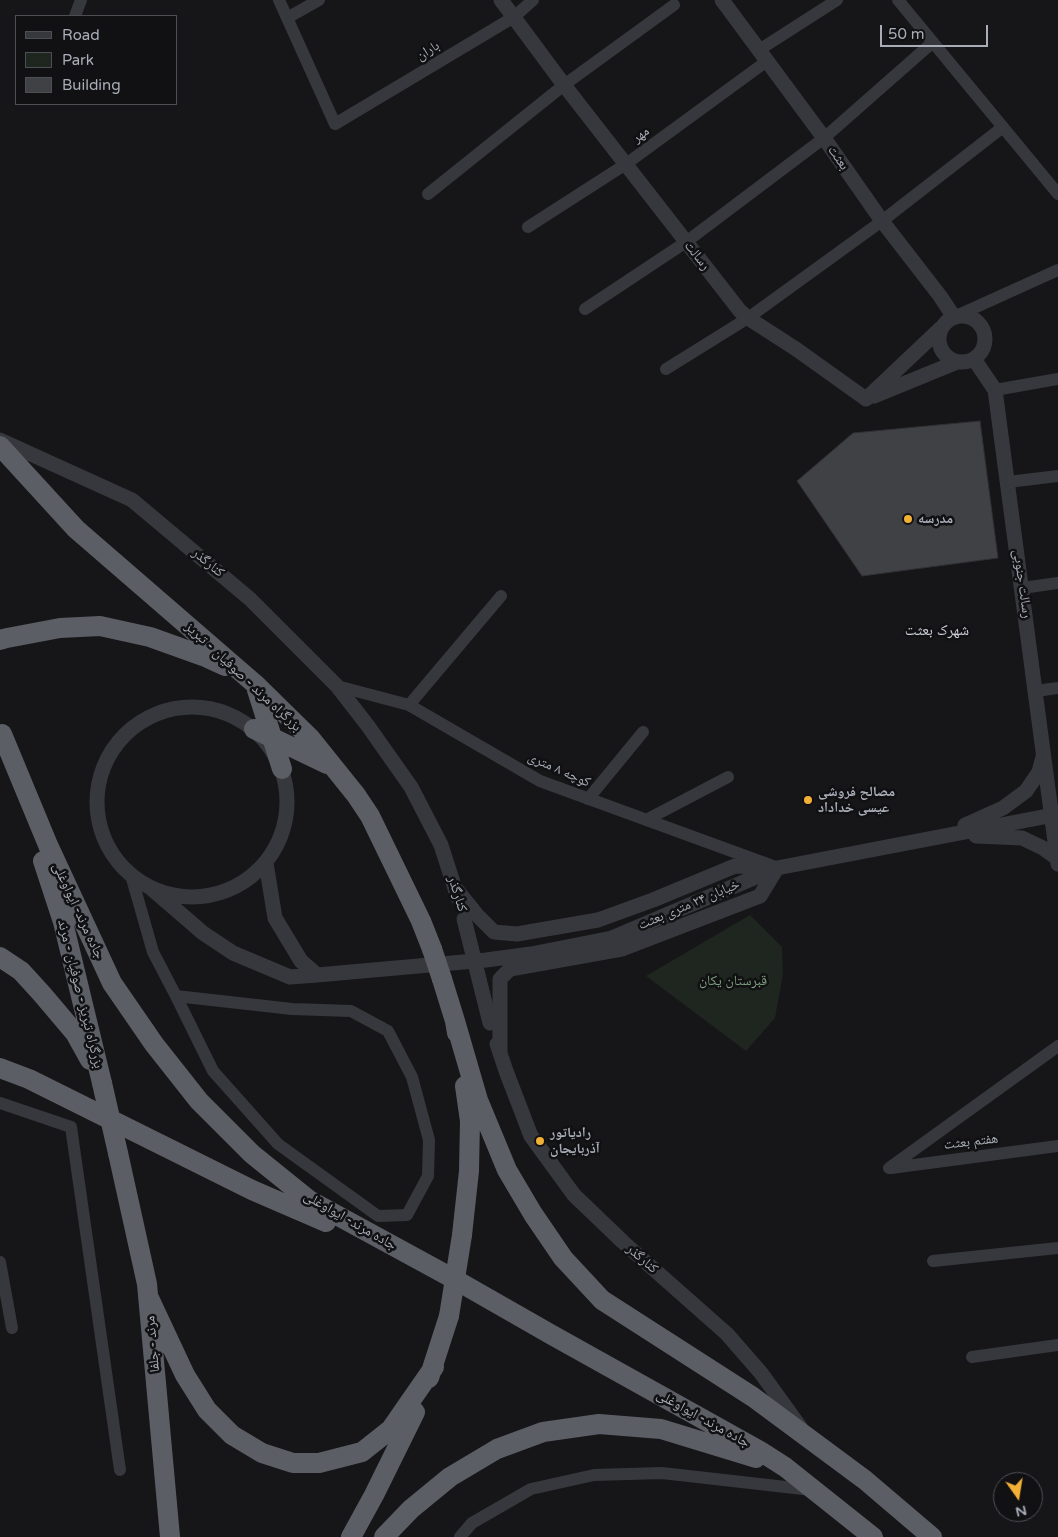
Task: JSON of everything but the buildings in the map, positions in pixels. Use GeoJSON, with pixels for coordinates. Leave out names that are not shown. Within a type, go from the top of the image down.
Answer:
{"type":"FeatureCollection","features":[{"type":"Feature","properties":{"kind":"highway","name":"بزرگراه مرند - صوفیان - تبریز"},"geometry":{"type":"LineString","coordinates":[[0,446],[76,529],[255,684],[311,739],[334,767],[370,816],[422,921],[455,1021]]}},
{"type":"Feature","properties":{"kind":"highway"},"geometry":{"type":"LineString","coordinates":[[0,640],[60,628],[100,626],[150,637],[204,656],[255,684],[274,738],[282,769]]}},
{"type":"Feature","properties":{"kind":"highway"},"geometry":{"type":"LineString","coordinates":[[254,728],[334,767]]}},
{"type":"Feature","properties":{"kind":"highway","name":"بزرگراه تبریز - صوفیان - مرند"},"geometry":{"type":"LineString","coordinates":[[1,731],[63,922],[102,1083]]}},
{"type":"Feature","properties":{"kind":"highway","name":"جاده مرند- ایواوغلی"},"geometry":{"type":"LineString","coordinates":[[1,731],[48,845],[112,983],[154,1044],[199,1101],[252,1154],[309,1200],[454,1278],[760,1451],[785,1467],[873,1537]]}},
{"type":"Feature","properties":{"kind":"highway"},"geometry":{"type":"LineString","coordinates":[[0,958],[21,971],[75,1033],[102,1083]]}},
{"type":"Feature","properties":{"kind":"highway"},"geometry":{"type":"LineString","coordinates":[[351,1537],[412,1420],[434,1368],[449,1316],[462,1235],[469,1171],[470,1121],[455,1021]]}},
{"type":"Feature","properties":{"kind":"highway"},"geometry":{"type":"LineString","coordinates":[[455,1021],[478,1100],[508,1170],[533,1214],[563,1258],[602,1300],[753,1397],[865,1480],[932,1537]]}},
{"type":"Feature","properties":{"kind":"highway"},"geometry":{"type":"LineString","coordinates":[[0,1068],[29,1078],[252,1190],[454,1278]]}},
{"type":"Feature","properties":{"kind":"highway","name":"مرند - جلفا"},"geometry":{"type":"LineString","coordinates":[[102,1083],[148,1296],[170,1537]]}},
{"type":"Feature","properties":{"kind":"highway"},"geometry":{"type":"LineString","coordinates":[[148,1296],[185,1375],[208,1410],[232,1435],[262,1452],[293,1464],[319,1463],[362,1452],[391,1429],[434,1368]]}},
{"type":"Feature","properties":{"kind":"highway"},"geometry":{"type":"LineString","coordinates":[[384,1537],[411,1509],[450,1477],[497,1449],[543,1432],[599,1424],[662,1428],[785,1467]]}},
{"type":"Feature","properties":{"kind":"street"},"geometry":{"type":"LineString","coordinates":[[75,15],[81,0]]}},
{"type":"Feature","properties":{"kind":"street"},"geometry":{"type":"LineString","coordinates":[[279,0],[287,18],[319,0]]}},
{"type":"Feature","properties":{"kind":"street","name":"رسالت"},"geometry":{"type":"LineString","coordinates":[[501,0],[564,85],[740,311],[866,399]]}},
{"type":"Feature","properties":{"kind":"street","name":"باران"},"geometry":{"type":"LineString","coordinates":[[287,18],[335,124],[514,17],[534,0]]}},
{"type":"Feature","properties":{"kind":"street","name":"بعثت"},"geometry":{"type":"LineString","coordinates":[[722,0],[954,317]]}},
{"type":"Feature","properties":{"kind":"street","name":"مهر"},"geometry":{"type":"LineString","coordinates":[[528,227],[626,164],[837,0]]}},
{"type":"Feature","properties":{"kind":"street"},"geometry":{"type":"LineString","coordinates":[[898,0],[1058,194]]}},
{"type":"Feature","properties":{"kind":"street"},"geometry":{"type":"LineString","coordinates":[[428,194],[564,85],[674,5]]}},
{"type":"Feature","properties":{"kind":"street"},"geometry":{"type":"LineString","coordinates":[[585,309],[686,242],[824,138],[933,42]]}},
{"type":"Feature","properties":{"kind":"street"},"geometry":{"type":"LineString","coordinates":[[666,369],[748,318],[882,221],[1003,127]]}},
{"type":"Feature","properties":{"kind":"street"},"geometry":{"type":"LineString","coordinates":[[866,399],[946,322],[1058,270]]}},
{"type":"Feature","properties":{"kind":"street"},"geometry":{"type":"LineString","coordinates":[[941,328],[938,336],[939,345],[949,359],[957,362],[966,362],[980,354],[985,338],[983,329],[978,322],[971,318],[954,317]]}},
{"type":"Feature","properties":{"kind":"street","name":"رسالت جنوبی"},"geometry":{"type":"LineString","coordinates":[[974,359],[995,390],[1044,753],[1055,814],[1058,864]]}},
{"type":"Feature","properties":{"kind":"street"},"geometry":{"type":"LineString","coordinates":[[866,399],[957,362]]}},
{"type":"Feature","properties":{"kind":"street"},"geometry":{"type":"LineString","coordinates":[[995,390],[1058,379]]}},
{"type":"Feature","properties":{"kind":"street","name":"کنارگذر"},"geometry":{"type":"LineString","coordinates":[[0,440],[132,500],[250,598],[337,686],[411,787],[441,845],[456,889],[490,1023],[531,1136],[574,1195],[623,1242],[727,1334],[762,1373],[807,1437]]}},
{"type":"Feature","properties":{"kind":"street"},"geometry":{"type":"LineString","coordinates":[[1008,482],[1058,476]]}},
{"type":"Feature","properties":{"kind":"street"},"geometry":{"type":"LineString","coordinates":[[1022,588],[1058,583]]}},
{"type":"Feature","properties":{"kind":"street"},"geometry":{"type":"LineString","coordinates":[[409,705],[501,596]]}},
{"type":"Feature","properties":{"kind":"street","name":"کوچه ۸ متری"},"geometry":{"type":"LineString","coordinates":[[337,686],[409,705],[540,781],[776,868]]}},
{"type":"Feature","properties":{"kind":"street"},"geometry":{"type":"LineString","coordinates":[[1036,691],[1058,688]]}},
{"type":"Feature","properties":{"kind":"street"},"geometry":{"type":"LineString","coordinates":[[184,707],[209,708],[233,715],[254,728],[271,747],[282,769],[288,793],[287,818],[280,842],[266,863],[248,880],[226,892],[201,897],[176,896],[152,889],[131,875],[114,857],[102,835],[97,811],[98,786],[106,762],[119,741],[137,724],[159,712],[184,707]]}},
{"type":"Feature","properties":{"kind":"street"},"geometry":{"type":"LineString","coordinates":[[588,799],[643,732]]}},
{"type":"Feature","properties":{"kind":"street"},"geometry":{"type":"LineString","coordinates":[[945,835],[1003,808],[1018,798],[1033,783],[1044,753]]}},
{"type":"Feature","properties":{"kind":"street"},"geometry":{"type":"LineString","coordinates":[[646,820],[728,777]]}},
{"type":"Feature","properties":{"kind":"street","name":"خیابان ۲۴ متری بعثت"},"geometry":{"type":"LineString","coordinates":[[152,889],[203,933],[233,953],[290,977],[317,975],[486,960],[530,954],[612,938],[776,868],[1055,814]]}},
{"type":"Feature","properties":{"kind":"street"},"geometry":{"type":"LineString","coordinates":[[945,835],[1022,838],[1043,848],[1058,860]]}},
{"type":"Feature","properties":{"kind":"street"},"geometry":{"type":"LineString","coordinates":[[266,863],[275,918],[301,961],[317,975]]}},
{"type":"Feature","properties":{"kind":"street"},"geometry":{"type":"LineString","coordinates":[[456,889],[476,915],[494,932],[517,934],[598,920],[653,900],[735,866],[776,868],[760,896],[751,900],[622,949],[510,970],[500,979],[500,1054]]}},
{"type":"Feature","properties":{"kind":"street"},"geometry":{"type":"LineString","coordinates":[[131,875],[153,952],[213,1071],[278,1144],[378,1216],[407,1215],[428,1176],[429,1140],[412,1077],[388,1031],[351,1011],[292,1009],[176,996]]}},
{"type":"Feature","properties":{"kind":"street","name":"هفتم بعثت"},"geometry":{"type":"LineString","coordinates":[[1058,1046],[889,1168],[1058,1146]]}},
{"type":"Feature","properties":{"kind":"street"},"geometry":{"type":"LineString","coordinates":[[0,1103],[71,1127],[120,1470]]}},
{"type":"Feature","properties":{"kind":"street"},"geometry":{"type":"LineString","coordinates":[[933,1261],[1058,1248]]}},
{"type":"Feature","properties":{"kind":"street"},"geometry":{"type":"LineString","coordinates":[[0,1262],[12,1328]]}},
{"type":"Feature","properties":{"kind":"street"},"geometry":{"type":"LineString","coordinates":[[972,1357],[1058,1345]]}},
{"type":"Feature","properties":{"kind":"street"},"geometry":{"type":"LineString","coordinates":[[460,1537],[472,1523],[531,1489],[594,1475],[662,1473],[814,1490]]}},
{"type":"Feature","properties":{"kind":"green space","name":"قبرستان یکان"},"geometry":{"type":"Polygon","coordinates":[[[750,915],[782,947],[783,974],[775,1018],[746,1051],[646,976],[750,915]]]}},
{"type":"Feature","properties":{"kind":"place","name":"مدرسه"},"geometry":{"type":"Point","coordinates":[908,519]}},
{"type":"Feature","properties":{"kind":"place","name":"مصالح فروشی عیسی خداداد"},"geometry":{"type":"Point","coordinates":[808,800]}},
{"type":"Feature","properties":{"kind":"place","name":"رادیاتور آذربایجان"},"geometry":{"type":"Point","coordinates":[540,1141]}},
{"type":"Feature","properties":{"kind":"district","name":"شهرک بعثت"},"geometry":{"type":"Point","coordinates":[937,631]}}]}
